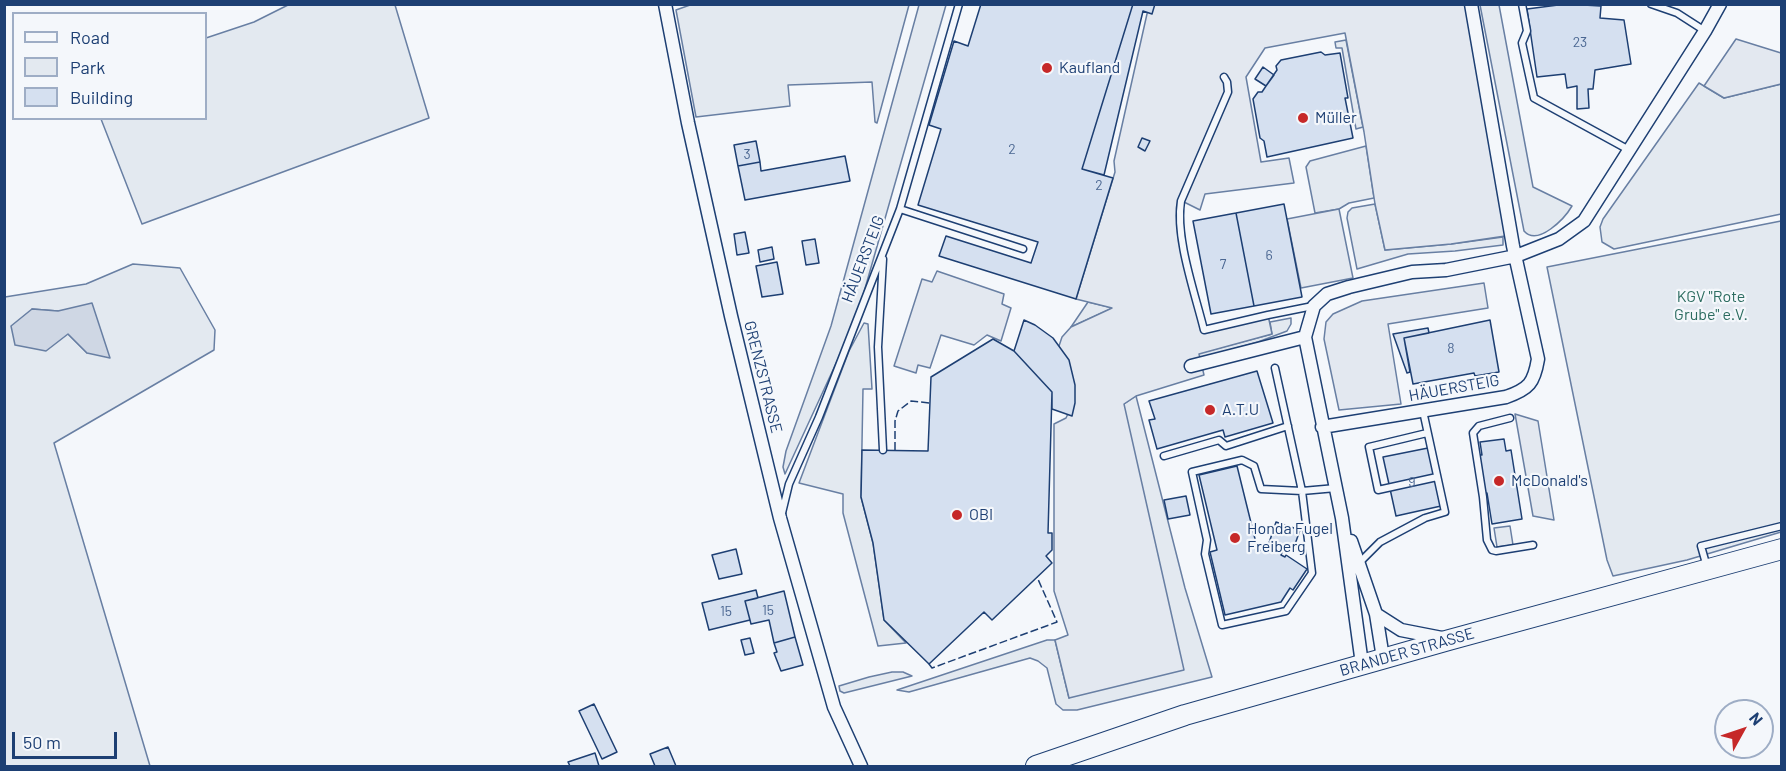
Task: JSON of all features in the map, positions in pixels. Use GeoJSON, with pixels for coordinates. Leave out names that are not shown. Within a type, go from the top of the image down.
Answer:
{"type":"FeatureCollection","features":[{"type":"Feature","properties":{"kind":"main road","name":"BRANDER STRASSE"},"geometry":{"type":"LineString","coordinates":[[1036,766],[1185,715],[1449,639],[1782,549]]}},
{"type":"Feature","properties":{"kind":"street","name":"GRENZSTRASSE"},"geometry":{"type":"LineString","coordinates":[[665,4],[688,123],[731,316],[780,518],[826,685],[861,766]]}},
{"type":"Feature","properties":{"kind":"street","name":"HÄUERSTEIG"},"geometry":{"type":"LineString","coordinates":[[1322,427],[1506,397],[1524,391],[1535,377],[1538,359],[1516,256],[1471,4]]}},
{"type":"Feature","properties":{"kind":"street"},"geometry":{"type":"LineString","coordinates":[[1362,664],[1342,518],[1305,338],[1314,306],[1327,294],[1349,287],[1412,272],[1446,270],[1516,256],[1559,239],[1584,221],[1720,4]]}},
{"type":"Feature","properties":{"kind":"street"},"geometry":{"type":"LineString","coordinates":[[1191,366],[1305,338]]}},
{"type":"Feature","properties":{"kind":"street"},"geometry":{"type":"LineString","coordinates":[[1342,518],[1376,614],[1383,658]]}},
{"type":"Feature","properties":{"kind":"street"},"geometry":{"type":"LineString","coordinates":[[1376,614],[1401,630],[1449,639]]}},
{"type":"Feature","properties":{"kind":"street","name":"GRENZSTRASSE"},"geometry":{"type":"LineString","coordinates":[[854,750],[868,766]]}},
{"type":"Feature","properties":{"kind":"lane","name":"HÄUERSTEIG"},"geometry":{"type":"LineString","coordinates":[[780,518],[789,484],[819,417],[900,209],[959,4]]}},
{"type":"Feature","properties":{"kind":"lane"},"geometry":{"type":"LineString","coordinates":[[1522,4],[1527,31],[1522,43],[1534,98],[1629,150]]}},
{"type":"Feature","properties":{"kind":"lane"},"geometry":{"type":"LineString","coordinates":[[1651,4],[1677,13],[1705,31]]}},
{"type":"Feature","properties":{"kind":"lane"},"geometry":{"type":"LineString","coordinates":[[1224,77],[1228,92],[1181,201],[1179,212],[1180,233],[1204,330],[1314,306]]}},
{"type":"Feature","properties":{"kind":"lane"},"geometry":{"type":"LineString","coordinates":[[900,209],[1023,249]]}},
{"type":"Feature","properties":{"kind":"lane"},"geometry":{"type":"LineString","coordinates":[[883,450],[878,346],[884,252]]}},
{"type":"Feature","properties":{"kind":"lane"},"geometry":{"type":"LineString","coordinates":[[1275,368],[1302,491],[1312,573],[1286,611],[1222,625],[1205,554],[1207,540],[1192,472],[1242,460],[1254,466],[1261,489],[1302,491],[1336,488]]}},
{"type":"Feature","properties":{"kind":"lane"},"geometry":{"type":"LineString","coordinates":[[1358,564],[1380,542],[1425,518],[1445,512],[1422,410]]}},
{"type":"Feature","properties":{"kind":"lane"},"geometry":{"type":"LineString","coordinates":[[1510,418],[1479,426],[1473,434],[1487,540],[1492,550],[1496,551],[1533,545]]}},
{"type":"Feature","properties":{"kind":"lane"},"geometry":{"type":"LineString","coordinates":[[1164,456],[1219,440],[1226,446],[1288,426]]}},
{"type":"Feature","properties":{"kind":"lane"},"geometry":{"type":"LineString","coordinates":[[1427,433],[1369,447],[1378,490],[1437,477]]}},
{"type":"Feature","properties":{"kind":"lane"},"geometry":{"type":"LineString","coordinates":[[1707,569],[1701,546],[1782,526]]}},
{"type":"Feature","properties":{"kind":"green space"},"geometry":{"type":"Polygon","coordinates":[[[290,4],[395,5],[429,118],[142,224],[101,120],[207,120],[207,38],[254,22],[290,4]]]}},
{"type":"Feature","properties":{"kind":"green space"},"geometry":{"type":"Polygon","coordinates":[[[690,5],[909,5],[877,123],[875,122],[872,82],[788,85],[790,106],[696,117],[676,10],[690,5]]]}},
{"type":"Feature","properties":{"kind":"green space"},"geometry":{"type":"Polygon","coordinates":[[[919,5],[946,5],[856,320],[785,474],[783,467],[786,451],[831,326],[919,5]]]}},
{"type":"Feature","properties":{"kind":"green space"},"geometry":{"type":"Polygon","coordinates":[[[1480,5],[1499,5],[1533,187],[1572,206],[1551,229],[1536,236],[1524,231],[1480,5]]]}},
{"type":"Feature","properties":{"kind":"green space"},"geometry":{"type":"Polygon","coordinates":[[[1346,40],[1363,127],[1356,129],[1342,48],[1336,48],[1335,42],[1346,40]]]}},
{"type":"Feature","properties":{"kind":"green space"},"geometry":{"type":"Polygon","coordinates":[[[1699,83],[1724,98],[1781,84],[1781,214],[1614,249],[1602,242],[1600,227],[1603,219],[1699,83]]]}},
{"type":"Feature","properties":{"kind":"green space"},"geometry":{"type":"Polygon","coordinates":[[[1366,146],[1374,198],[1349,203],[1339,209],[1315,213],[1306,167],[1310,161],[1366,146]]]}},
{"type":"Feature","properties":{"kind":"green space"},"geometry":{"type":"Polygon","coordinates":[[[1375,204],[1385,250],[1503,237],[1503,245],[1408,254],[1357,269],[1347,218],[1348,212],[1352,208],[1375,204]]]}},
{"type":"Feature","properties":{"kind":"green space","name":"KGV \"Rote Grube\" e.V."},"geometry":{"type":"Polygon","coordinates":[[[1781,221],[1781,532],[1687,560],[1613,576],[1607,560],[1547,267],[1781,221]]]}},
{"type":"Feature","properties":{"kind":"green space"},"geometry":{"type":"Polygon","coordinates":[[[133,264],[180,268],[215,330],[214,350],[54,443],[150,766],[5,766],[5,297],[86,284],[133,264]],[[32,309],[68,334],[87,353],[58,311],[32,309]]]}},
{"type":"Feature","properties":{"kind":"green space"},"geometry":{"type":"Polygon","coordinates":[[[1088,302],[1113,308],[1071,327],[1088,302]]]}},
{"type":"Feature","properties":{"kind":"green space"},"geometry":{"type":"Polygon","coordinates":[[[1291,318],[1287,331],[1258,342],[1200,358],[1192,341],[1200,353],[1272,334],[1270,322],[1291,318]]]}},
{"type":"Feature","properties":{"kind":"green space"},"geometry":{"type":"Polygon","coordinates":[[[864,323],[868,324],[872,389],[863,389],[861,497],[873,543],[884,620],[906,643],[878,646],[843,513],[843,494],[799,483],[849,351],[864,323]]]}},
{"type":"Feature","properties":{"kind":"green space"},"geometry":{"type":"Polygon","coordinates":[[[1136,396],[1185,588],[1212,677],[1077,710],[1063,710],[1056,704],[1047,668],[1030,658],[909,692],[897,690],[1047,640],[1055,640],[1069,698],[1124,404],[1136,396]]]}},
{"type":"Feature","properties":{"kind":"green space"},"geometry":{"type":"Polygon","coordinates":[[[1510,526],[1513,545],[1497,547],[1494,528],[1510,526]]]}},
{"type":"Feature","properties":{"kind":"green space"},"geometry":{"type":"Polygon","coordinates":[[[892,672],[903,672],[912,676],[844,693],[840,691],[839,686],[892,672]]]}},
{"type":"Feature","properties":{"kind":"shaded area"},"geometry":{"type":"Polygon","coordinates":[[[1149,5],[1471,5],[1512,235],[1385,250],[1345,33],[1265,48],[1246,77],[1261,162],[1289,158],[1294,183],[1205,194],[1200,210],[1182,201],[1180,233],[1204,330],[1268,315],[1272,334],[1199,354],[1204,375],[1136,396],[1124,404],[1184,670],[1069,698],[1055,640],[1068,635],[1054,591],[1054,424],[1066,418],[1071,407],[1058,349],[1062,337],[1071,327],[1112,308],[1076,299],[1115,172],[1114,161],[1149,5]]]}},
{"type":"Feature","properties":{"kind":"shaded area"},"geometry":{"type":"Polygon","coordinates":[[[1736,39],[1781,53],[1781,84],[1724,98],[1704,86],[1736,39]]]}},
{"type":"Feature","properties":{"kind":"shaded area"},"geometry":{"type":"Polygon","coordinates":[[[1339,209],[1353,278],[1301,288],[1287,219],[1339,209]]]}},
{"type":"Feature","properties":{"kind":"shaded area"},"geometry":{"type":"Polygon","coordinates":[[[937,271],[1004,294],[1002,304],[1011,308],[1001,341],[987,335],[974,345],[941,335],[930,368],[918,365],[916,373],[894,366],[922,279],[932,282],[937,271]]]}},
{"type":"Feature","properties":{"kind":"shaded area"},"geometry":{"type":"Polygon","coordinates":[[[1484,283],[1488,308],[1388,324],[1401,404],[1339,410],[1324,339],[1326,322],[1333,314],[1362,301],[1484,283]]]}},
{"type":"Feature","properties":{"kind":"shaded area"},"geometry":{"type":"Polygon","coordinates":[[[92,303],[110,358],[87,353],[68,334],[46,351],[15,345],[11,326],[32,309],[58,311],[92,303]]]}},
{"type":"Feature","properties":{"kind":"shaded area"},"geometry":{"type":"Polygon","coordinates":[[[1515,414],[1538,421],[1554,520],[1533,516],[1515,414]]]}},
{"type":"Feature","properties":{"kind":"building"},"geometry":{"type":"Polygon","coordinates":[[[981,4],[1133,4],[1082,169],[1113,178],[1076,299],[939,256],[946,236],[1031,263],[1038,242],[918,205],[941,129],[929,125],[954,41],[968,46],[981,4]]]}},
{"type":"Feature","properties":{"kind":"building"},"geometry":{"type":"Polygon","coordinates":[[[1133,4],[1155,4],[1152,14],[1143,11],[1104,175],[1082,169],[1133,4]]]}},
{"type":"Feature","properties":{"kind":"building"},"geometry":{"type":"Polygon","coordinates":[[[1566,4],[1601,6],[1600,18],[1624,20],[1631,64],[1595,70],[1593,89],[1588,89],[1589,108],[1577,109],[1577,86],[1567,88],[1565,74],[1537,77],[1527,9],[1566,4]]]}},
{"type":"Feature","properties":{"kind":"building","name":"Müller"},"geometry":{"type":"Polygon","coordinates":[[[1321,52],[1325,55],[1340,53],[1348,98],[1345,98],[1353,138],[1267,157],[1264,141],[1260,138],[1253,99],[1258,92],[1262,92],[1281,60],[1321,52]]]}},
{"type":"Feature","properties":{"kind":"building"},"geometry":{"type":"Polygon","coordinates":[[[1263,67],[1274,75],[1266,86],[1255,79],[1263,67]]]}},
{"type":"Feature","properties":{"kind":"building"},"geometry":{"type":"Polygon","coordinates":[[[1142,138],[1150,141],[1145,151],[1138,147],[1142,138]]]}},
{"type":"Feature","properties":{"kind":"building"},"geometry":{"type":"Polygon","coordinates":[[[756,141],[760,162],[738,166],[734,145],[756,141]]]}},
{"type":"Feature","properties":{"kind":"building"},"geometry":{"type":"Polygon","coordinates":[[[845,156],[850,181],[745,200],[738,166],[760,162],[761,171],[845,156]]]}},
{"type":"Feature","properties":{"kind":"building"},"geometry":{"type":"Polygon","coordinates":[[[1284,204],[1302,297],[1254,306],[1236,213],[1284,204]]]}},
{"type":"Feature","properties":{"kind":"building"},"geometry":{"type":"Polygon","coordinates":[[[1236,213],[1254,306],[1211,314],[1193,221],[1236,213]]]}},
{"type":"Feature","properties":{"kind":"building"},"geometry":{"type":"Polygon","coordinates":[[[745,232],[749,253],[737,255],[734,234],[745,232]]]}},
{"type":"Feature","properties":{"kind":"building"},"geometry":{"type":"Polygon","coordinates":[[[815,239],[819,263],[806,265],[802,241],[815,239]]]}},
{"type":"Feature","properties":{"kind":"building"},"geometry":{"type":"Polygon","coordinates":[[[772,247],[774,259],[760,262],[758,250],[772,247]]]}},
{"type":"Feature","properties":{"kind":"building"},"geometry":{"type":"Polygon","coordinates":[[[777,262],[783,294],[762,297],[756,266],[777,262]]]}},
{"type":"Feature","properties":{"kind":"building"},"geometry":{"type":"Polygon","coordinates":[[[1024,320],[1053,338],[1069,360],[1075,385],[1072,416],[1052,409],[1052,392],[1014,351],[1024,320]]]}},
{"type":"Feature","properties":{"kind":"building"},"geometry":{"type":"Polygon","coordinates":[[[1490,320],[1499,372],[1475,376],[1474,373],[1413,384],[1404,338],[1490,320]]]}},
{"type":"Feature","properties":{"kind":"building"},"geometry":{"type":"Polygon","coordinates":[[[1428,328],[1429,333],[1404,338],[1410,372],[1407,373],[1393,334],[1428,328]]]}},
{"type":"Feature","properties":{"kind":"building","name":"OBI"},"geometry":{"type":"Polygon","coordinates":[[[993,339],[1014,351],[1052,392],[1048,533],[1052,533],[1052,550],[1046,556],[1052,563],[992,620],[984,612],[929,664],[884,620],[873,543],[861,497],[862,450],[928,451],[931,377],[993,339]]]}},
{"type":"Feature","properties":{"kind":"building","name":"A.T.U"},"geometry":{"type":"Polygon","coordinates":[[[1257,371],[1273,423],[1225,437],[1223,430],[1157,449],[1149,420],[1155,419],[1149,401],[1257,371]]]}},
{"type":"Feature","properties":{"kind":"building","name":"McDonald's"},"geometry":{"type":"Polygon","coordinates":[[[1504,439],[1506,451],[1511,450],[1522,519],[1492,524],[1487,493],[1483,493],[1478,455],[1482,455],[1480,442],[1504,439]]]}},
{"type":"Feature","properties":{"kind":"building"},"geometry":{"type":"Polygon","coordinates":[[[1428,448],[1441,506],[1396,516],[1383,457],[1428,448]]]}},
{"type":"Feature","properties":{"kind":"building","name":"Honda Fugel Freiberg"},"geometry":{"type":"Polygon","coordinates":[[[1237,466],[1258,551],[1267,549],[1276,522],[1300,530],[1293,550],[1284,547],[1281,555],[1285,557],[1286,555],[1307,569],[1293,590],[1290,588],[1281,602],[1225,615],[1210,552],[1217,550],[1199,475],[1237,466]]]}},
{"type":"Feature","properties":{"kind":"building"},"geometry":{"type":"Polygon","coordinates":[[[1186,496],[1190,515],[1168,519],[1164,500],[1186,496]]]}},
{"type":"Feature","properties":{"kind":"building"},"geometry":{"type":"Polygon","coordinates":[[[736,549],[742,574],[719,579],[712,555],[736,549]]]}},
{"type":"Feature","properties":{"kind":"building"},"geometry":{"type":"Polygon","coordinates":[[[756,590],[758,598],[745,601],[750,620],[709,630],[702,603],[756,590]]]}},
{"type":"Feature","properties":{"kind":"building"},"geometry":{"type":"Polygon","coordinates":[[[784,591],[795,637],[774,643],[769,620],[751,624],[745,601],[784,591]]]}},
{"type":"Feature","properties":{"kind":"building"},"geometry":{"type":"Polygon","coordinates":[[[795,637],[803,665],[781,671],[774,653],[777,652],[774,643],[795,637]]]}},
{"type":"Feature","properties":{"kind":"building"},"geometry":{"type":"Polygon","coordinates":[[[750,638],[754,653],[745,655],[741,640],[750,638]]]}},
{"type":"Feature","properties":{"kind":"building"},"geometry":{"type":"Polygon","coordinates":[[[594,704],[617,752],[602,759],[579,711],[594,704]]]}},
{"type":"Feature","properties":{"kind":"building"},"geometry":{"type":"Polygon","coordinates":[[[668,747],[676,766],[655,766],[650,754],[668,747]]]}},
{"type":"Feature","properties":{"kind":"building"},"geometry":{"type":"Polygon","coordinates":[[[595,753],[599,766],[570,766],[568,762],[595,753]]]}},
{"type":"Feature","properties":{"kind":"fence"},"geometry":{"type":"LineString","coordinates":[[895,450],[895,421],[898,411],[911,401],[930,403]]}},
{"type":"Feature","properties":{"kind":"fence"},"geometry":{"type":"LineString","coordinates":[[929,664],[932,668],[1057,622],[1037,577]]}},
{"type":"Feature","properties":{"kind":"place","name":"Kaufland"},"geometry":{"type":"Point","coordinates":[1047,68]}},
{"type":"Feature","properties":{"kind":"place","name":"Müller"},"geometry":{"type":"Point","coordinates":[1303,118]}},
{"type":"Feature","properties":{"kind":"place","name":"A.T.U"},"geometry":{"type":"Point","coordinates":[1210,410]}},
{"type":"Feature","properties":{"kind":"place","name":"McDonald's"},"geometry":{"type":"Point","coordinates":[1499,481]}},
{"type":"Feature","properties":{"kind":"place","name":"OBI"},"geometry":{"type":"Point","coordinates":[957,515]}},
{"type":"Feature","properties":{"kind":"place","name":"Honda Fugel Freiberg"},"geometry":{"type":"Point","coordinates":[1235,538]}}]}
